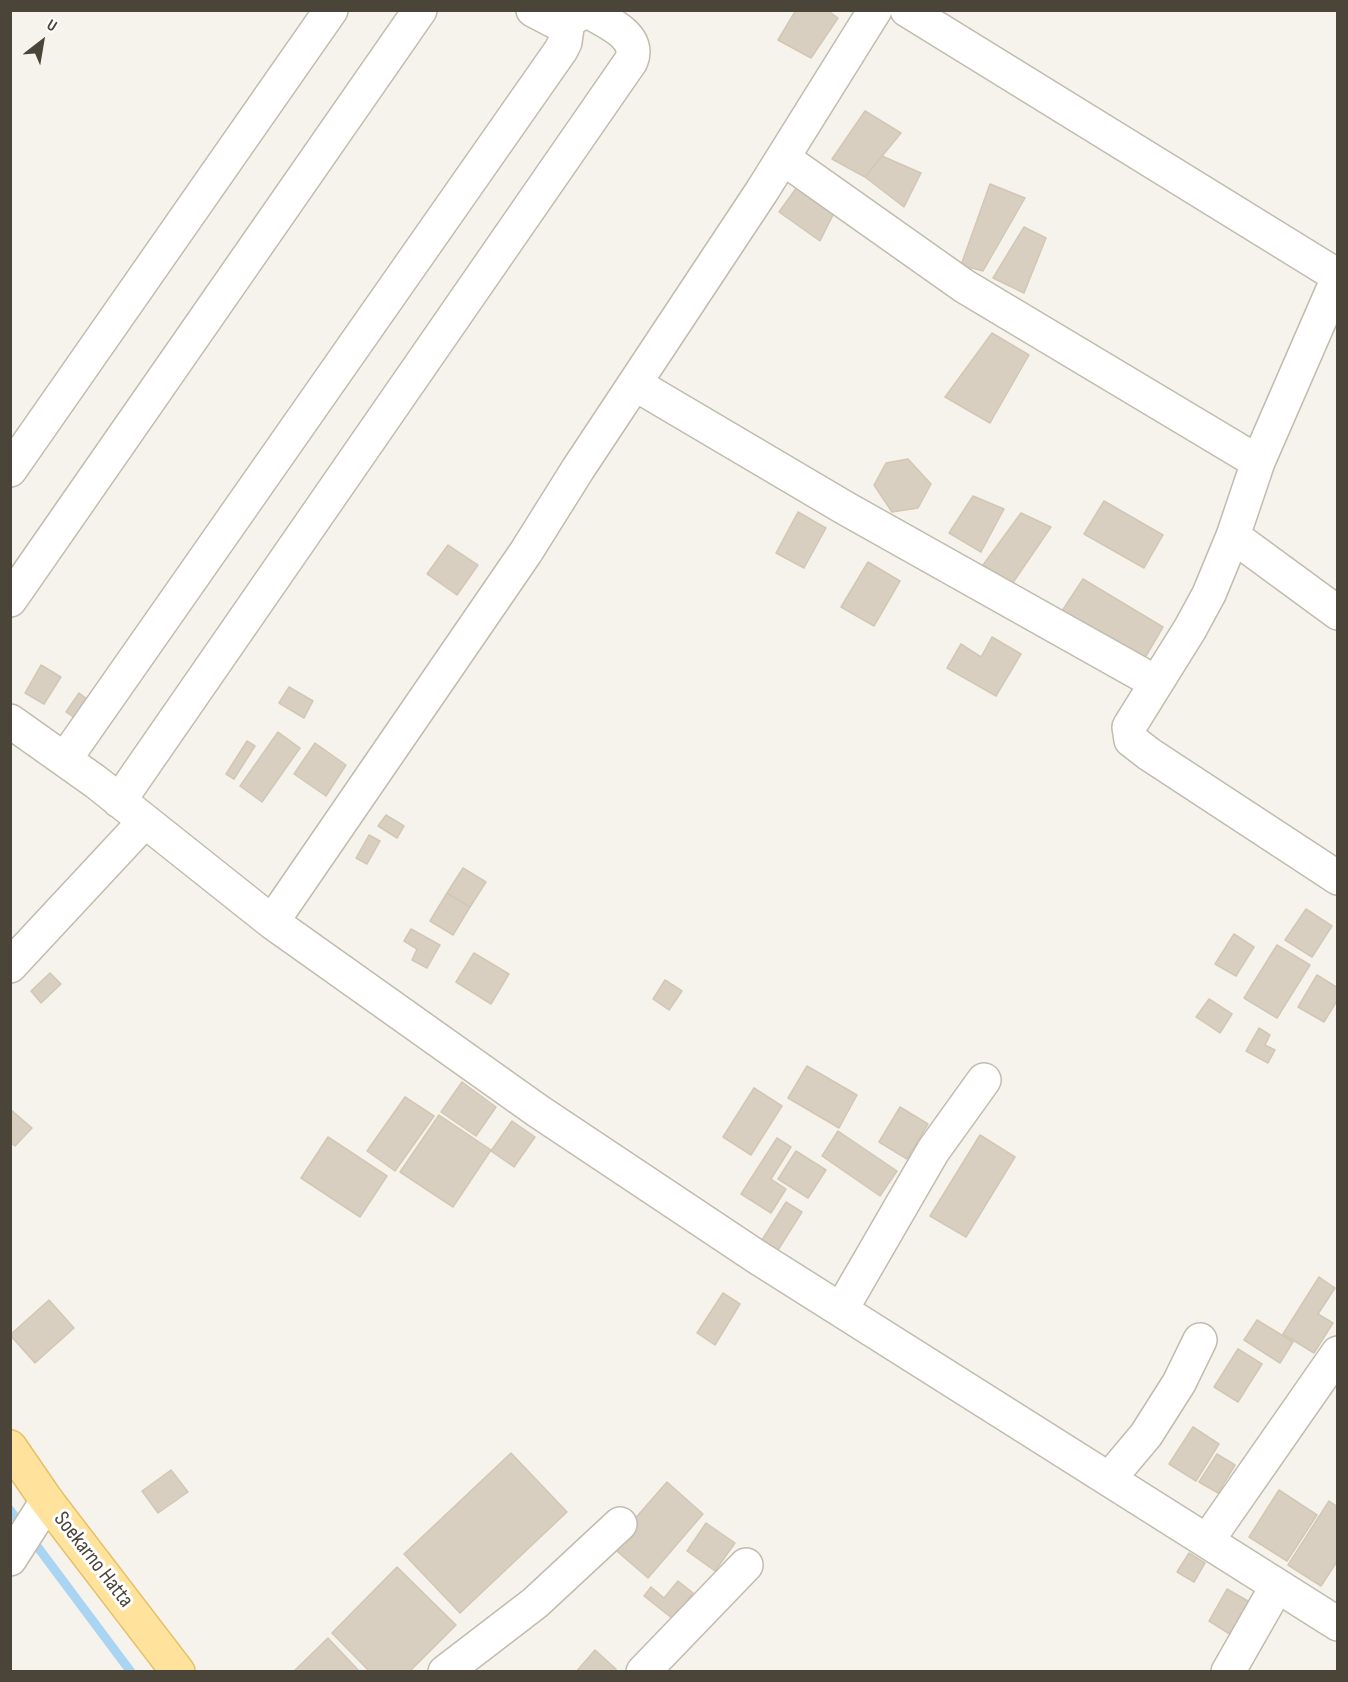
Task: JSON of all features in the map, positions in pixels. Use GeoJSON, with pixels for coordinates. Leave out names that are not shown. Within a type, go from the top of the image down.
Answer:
{"type":"FeatureCollection","features":[{"type":"Feature","properties":{"kind":"main road","name":"Soekarno Hatta"},"geometry":{"type":"LineString","coordinates":[[10,1447],[47,1501],[178,1671]]}},
{"type":"Feature","properties":{"kind":"street"},"geometry":{"type":"LineString","coordinates":[[10,470],[331,10]]}},
{"type":"Feature","properties":{"kind":"street"},"geometry":{"type":"LineString","coordinates":[[10,600],[420,10]]}},
{"type":"Feature","properties":{"kind":"street"},"geometry":{"type":"LineString","coordinates":[[119,801],[631,61],[634,54],[632,42],[624,34],[580,14],[558,23],[532,10]]}},
{"type":"Feature","properties":{"kind":"street"},"geometry":{"type":"LineString","coordinates":[[272,922],[512,572],[783,158],[875,10]]}},
{"type":"Feature","properties":{"kind":"street"},"geometry":{"type":"LineString","coordinates":[[907,10],[1338,277],[1258,462],[1233,536],[1209,594],[1129,727],[1131,740],[1149,754],[1338,878]]}},
{"type":"Feature","properties":{"kind":"street"},"geometry":{"type":"LineString","coordinates":[[65,759],[561,50],[580,14]]}},
{"type":"Feature","properties":{"kind":"street"},"geometry":{"type":"LineString","coordinates":[[783,158],[964,286],[1104,372],[1258,462]]}},
{"type":"Feature","properties":{"kind":"street"},"geometry":{"type":"LineString","coordinates":[[635,384],[845,508],[1155,682]]}},
{"type":"Feature","properties":{"kind":"street"},"geometry":{"type":"LineString","coordinates":[[1233,536],[1338,613]]}},
{"type":"Feature","properties":{"kind":"street"},"geometry":{"type":"LineString","coordinates":[[10,721],[65,759],[272,922],[538,1111],[841,1310],[1338,1624]]}},
{"type":"Feature","properties":{"kind":"street"},"geometry":{"type":"LineString","coordinates":[[10,966],[145,821]]}},
{"type":"Feature","properties":{"kind":"street"},"geometry":{"type":"LineString","coordinates":[[841,1310],[933,1151],[984,1080]]}},
{"type":"Feature","properties":{"kind":"street"},"geometry":{"type":"LineString","coordinates":[[1109,1479],[1146,1435],[1179,1383],[1200,1340]]}},
{"type":"Feature","properties":{"kind":"street"},"geometry":{"type":"LineString","coordinates":[[1206,1541],[1334,1367]]}},
{"type":"Feature","properties":{"kind":"street"},"geometry":{"type":"LineString","coordinates":[[10,1559],[47,1501]]}},
{"type":"Feature","properties":{"kind":"street"},"geometry":{"type":"LineString","coordinates":[[445,1671],[536,1603],[620,1524]]}},
{"type":"Feature","properties":{"kind":"street"},"geometry":{"type":"LineString","coordinates":[[642,1671],[746,1565]]}},
{"type":"Feature","properties":{"kind":"street"},"geometry":{"type":"LineString","coordinates":[[1228,1671],[1277,1586]]}},
{"type":"Feature","properties":{"kind":"building"},"geometry":{"type":"Polygon","coordinates":[[[796,10],[827,10],[838,18],[811,58],[778,40],[796,10]]]}},
{"type":"Feature","properties":{"kind":"building"},"geometry":{"type":"Polygon","coordinates":[[[865,111],[901,133],[865,177],[832,159],[865,111]]]}},
{"type":"Feature","properties":{"kind":"building"},"geometry":{"type":"Polygon","coordinates":[[[882,156],[921,173],[904,207],[865,177],[882,156]]]}},
{"type":"Feature","properties":{"kind":"building"},"geometry":{"type":"Polygon","coordinates":[[[990,184],[1025,198],[983,271],[961,265],[990,184]]]}},
{"type":"Feature","properties":{"kind":"building"},"geometry":{"type":"Polygon","coordinates":[[[797,187],[834,213],[820,241],[779,212],[797,187]]]}},
{"type":"Feature","properties":{"kind":"building"},"geometry":{"type":"Polygon","coordinates":[[[1024,227],[1046,238],[1024,293],[993,278],[1024,227]]]}},
{"type":"Feature","properties":{"kind":"building"},"geometry":{"type":"Polygon","coordinates":[[[992,333],[1029,355],[990,423],[945,397],[992,333]]]}},
{"type":"Feature","properties":{"kind":"building"},"geometry":{"type":"Polygon","coordinates":[[[908,459],[931,484],[918,508],[892,512],[874,485],[886,463],[908,459]]]}},
{"type":"Feature","properties":{"kind":"building"},"geometry":{"type":"Polygon","coordinates":[[[973,496],[1004,509],[981,552],[949,533],[973,496]]]}},
{"type":"Feature","properties":{"kind":"building"},"geometry":{"type":"Polygon","coordinates":[[[1104,501],[1163,535],[1144,568],[1084,534],[1104,501]]]}},
{"type":"Feature","properties":{"kind":"building"},"geometry":{"type":"Polygon","coordinates":[[[798,512],[826,528],[804,568],[776,553],[798,512]]]}},
{"type":"Feature","properties":{"kind":"building"},"geometry":{"type":"Polygon","coordinates":[[[1021,513],[1051,527],[1012,584],[983,565],[1021,513]]]}},
{"type":"Feature","properties":{"kind":"building"},"geometry":{"type":"Polygon","coordinates":[[[448,545],[478,565],[457,595],[427,574],[448,545]]]}},
{"type":"Feature","properties":{"kind":"building"},"geometry":{"type":"Polygon","coordinates":[[[868,562],[900,581],[874,626],[841,607],[868,562]]]}},
{"type":"Feature","properties":{"kind":"building"},"geometry":{"type":"Polygon","coordinates":[[[1083,579],[1163,627],[1139,668],[1060,614],[1083,579]]]}},
{"type":"Feature","properties":{"kind":"building"},"geometry":{"type":"Polygon","coordinates":[[[992,637],[1021,654],[996,696],[947,668],[961,644],[981,657],[992,637]]]}},
{"type":"Feature","properties":{"kind":"building"},"geometry":{"type":"Polygon","coordinates":[[[41,665],[61,677],[44,704],[25,693],[41,665]]]}},
{"type":"Feature","properties":{"kind":"building"},"geometry":{"type":"Polygon","coordinates":[[[289,687],[313,701],[304,718],[279,703],[289,687]]]}},
{"type":"Feature","properties":{"kind":"building"},"geometry":{"type":"Polygon","coordinates":[[[79,693],[92,703],[75,718],[66,712],[79,693]]]}},
{"type":"Feature","properties":{"kind":"building"},"geometry":{"type":"Polygon","coordinates":[[[278,732],[300,748],[262,802],[240,786],[278,732]]]}},
{"type":"Feature","properties":{"kind":"building"},"geometry":{"type":"Polygon","coordinates":[[[247,741],[255,746],[234,779],[226,774],[247,741]]]}},
{"type":"Feature","properties":{"kind":"building"},"geometry":{"type":"Polygon","coordinates":[[[315,743],[346,765],[326,796],[294,774],[315,743]]]}},
{"type":"Feature","properties":{"kind":"building"},"geometry":{"type":"Polygon","coordinates":[[[386,815],[404,826],[397,838],[378,826],[386,815]]]}},
{"type":"Feature","properties":{"kind":"building"},"geometry":{"type":"Polygon","coordinates":[[[369,835],[380,841],[367,864],[356,858],[369,835]]]}},
{"type":"Feature","properties":{"kind":"building"},"geometry":{"type":"Polygon","coordinates":[[[463,868],[486,882],[470,907],[447,893],[463,868]]]}},
{"type":"Feature","properties":{"kind":"building"},"geometry":{"type":"Polygon","coordinates":[[[447,893],[470,907],[453,935],[430,921],[447,893]]]}},
{"type":"Feature","properties":{"kind":"building"},"geometry":{"type":"Polygon","coordinates":[[[1306,909],[1332,926],[1312,957],[1285,940],[1306,909]]]}},
{"type":"Feature","properties":{"kind":"building"},"geometry":{"type":"Polygon","coordinates":[[[411,929],[440,945],[427,968],[412,960],[417,949],[404,941],[411,929]]]}},
{"type":"Feature","properties":{"kind":"building"},"geometry":{"type":"Polygon","coordinates":[[[1234,934],[1254,947],[1236,976],[1215,964],[1234,934]]]}},
{"type":"Feature","properties":{"kind":"building"},"geometry":{"type":"Polygon","coordinates":[[[1277,945],[1310,965],[1277,1018],[1244,998],[1277,945]]]}},
{"type":"Feature","properties":{"kind":"building"},"geometry":{"type":"Polygon","coordinates":[[[474,953],[509,974],[491,1004],[456,982],[474,953]]]}},
{"type":"Feature","properties":{"kind":"building"},"geometry":{"type":"Polygon","coordinates":[[[50,973],[61,984],[41,1003],[31,991],[50,973]]]}},
{"type":"Feature","properties":{"kind":"building"},"geometry":{"type":"Polygon","coordinates":[[[1317,975],[1338,988],[1338,999],[1324,1022],[1298,1007],[1317,975]]]}},
{"type":"Feature","properties":{"kind":"building"},"geometry":{"type":"Polygon","coordinates":[[[665,980],[682,991],[669,1010],[653,999],[665,980]]]}},
{"type":"Feature","properties":{"kind":"building"},"geometry":{"type":"Polygon","coordinates":[[[1209,999],[1232,1014],[1220,1033],[1196,1017],[1209,999]]]}},
{"type":"Feature","properties":{"kind":"building"},"geometry":{"type":"Polygon","coordinates":[[[1259,1028],[1270,1035],[1265,1045],[1275,1050],[1268,1063],[1246,1051],[1259,1028]]]}},
{"type":"Feature","properties":{"kind":"building"},"geometry":{"type":"Polygon","coordinates":[[[807,1066],[857,1095],[839,1128],[788,1098],[807,1066]]]}},
{"type":"Feature","properties":{"kind":"building"},"geometry":{"type":"Polygon","coordinates":[[[462,1082],[496,1107],[476,1136],[441,1112],[462,1082]]]}},
{"type":"Feature","properties":{"kind":"building"},"geometry":{"type":"Polygon","coordinates":[[[754,1088],[782,1106],[751,1155],[723,1137],[754,1088]]]}},
{"type":"Feature","properties":{"kind":"building"},"geometry":{"type":"Polygon","coordinates":[[[405,1097],[434,1116],[395,1171],[367,1151],[405,1097]]]}},
{"type":"Feature","properties":{"kind":"building"},"geometry":{"type":"Polygon","coordinates":[[[900,1107],[928,1124],[907,1159],[879,1142],[900,1107]]]}},
{"type":"Feature","properties":{"kind":"building"},"geometry":{"type":"Polygon","coordinates":[[[10,1109],[32,1128],[15,1146],[10,1142],[10,1109]]]}},
{"type":"Feature","properties":{"kind":"building"},"geometry":{"type":"Polygon","coordinates":[[[439,1115],[491,1150],[453,1207],[400,1172],[439,1115]]]}},
{"type":"Feature","properties":{"kind":"building"},"geometry":{"type":"Polygon","coordinates":[[[512,1121],[535,1137],[514,1167],[491,1151],[512,1121]]]}},
{"type":"Feature","properties":{"kind":"building"},"geometry":{"type":"Polygon","coordinates":[[[838,1131],[897,1171],[880,1196],[822,1156],[838,1131]]]}},
{"type":"Feature","properties":{"kind":"building"},"geometry":{"type":"Polygon","coordinates":[[[980,1135],[1015,1157],[966,1237],[930,1216],[980,1135]]]}},
{"type":"Feature","properties":{"kind":"building"},"geometry":{"type":"Polygon","coordinates":[[[328,1137],[387,1176],[360,1217],[301,1178],[328,1137]]]}},
{"type":"Feature","properties":{"kind":"building"},"geometry":{"type":"Polygon","coordinates":[[[777,1138],[791,1147],[771,1179],[786,1189],[771,1213],[741,1194],[777,1138]]]}},
{"type":"Feature","properties":{"kind":"building"},"geometry":{"type":"Polygon","coordinates":[[[796,1151],[826,1170],[808,1198],[778,1179],[796,1151]]]}},
{"type":"Feature","properties":{"kind":"building"},"geometry":{"type":"Polygon","coordinates":[[[786,1202],[802,1212],[778,1250],[762,1240],[786,1202]]]}},
{"type":"Feature","properties":{"kind":"building"},"geometry":{"type":"Polygon","coordinates":[[[1319,1277],[1335,1288],[1318,1314],[1333,1323],[1314,1353],[1283,1334],[1319,1277]]]}},
{"type":"Feature","properties":{"kind":"building"},"geometry":{"type":"Polygon","coordinates":[[[723,1293],[740,1304],[715,1345],[697,1333],[723,1293]]]}},
{"type":"Feature","properties":{"kind":"building"},"geometry":{"type":"Polygon","coordinates":[[[49,1300],[74,1328],[35,1363],[10,1335],[49,1300]]]}},
{"type":"Feature","properties":{"kind":"building"},"geometry":{"type":"Polygon","coordinates":[[[1257,1320],[1293,1342],[1280,1363],[1244,1340],[1257,1320]]]}},
{"type":"Feature","properties":{"kind":"building"},"geometry":{"type":"Polygon","coordinates":[[[1238,1349],[1262,1364],[1238,1402],[1214,1387],[1238,1349]]]}},
{"type":"Feature","properties":{"kind":"building"},"geometry":{"type":"Polygon","coordinates":[[[1193,1427],[1219,1444],[1196,1481],[1169,1464],[1193,1427]]]}},
{"type":"Feature","properties":{"kind":"building"},"geometry":{"type":"Polygon","coordinates":[[[511,1453],[567,1512],[460,1613],[404,1554],[511,1453]]]}},
{"type":"Feature","properties":{"kind":"building"},"geometry":{"type":"Polygon","coordinates":[[[1217,1454],[1235,1465],[1218,1493],[1199,1482],[1217,1454]]]}},
{"type":"Feature","properties":{"kind":"building"},"geometry":{"type":"Polygon","coordinates":[[[171,1470],[188,1492],[158,1513],[142,1491],[171,1470]]]}},
{"type":"Feature","properties":{"kind":"building"},"geometry":{"type":"Polygon","coordinates":[[[667,1482],[703,1514],[648,1578],[611,1546],[667,1482]]]}},
{"type":"Feature","properties":{"kind":"building"},"geometry":{"type":"Polygon","coordinates":[[[1279,1490],[1317,1515],[1287,1561],[1249,1537],[1279,1490]]]}},
{"type":"Feature","properties":{"kind":"building"},"geometry":{"type":"Polygon","coordinates":[[[1329,1501],[1338,1507],[1338,1560],[1321,1586],[1288,1565],[1329,1501]]]}},
{"type":"Feature","properties":{"kind":"building"},"geometry":{"type":"Polygon","coordinates":[[[706,1523],[735,1543],[715,1571],[687,1551],[706,1523]]]}},
{"type":"Feature","properties":{"kind":"building"},"geometry":{"type":"Polygon","coordinates":[[[1189,1553],[1205,1563],[1194,1582],[1177,1572],[1189,1553]]]}},
{"type":"Feature","properties":{"kind":"building"},"geometry":{"type":"Polygon","coordinates":[[[397,1567],[456,1625],[409,1672],[370,1672],[332,1633],[397,1567]]]}},
{"type":"Feature","properties":{"kind":"building"},"geometry":{"type":"Polygon","coordinates":[[[678,1581],[693,1593],[673,1619],[644,1596],[651,1587],[664,1598],[678,1581]]]}},
{"type":"Feature","properties":{"kind":"building"},"geometry":{"type":"Polygon","coordinates":[[[1227,1589],[1255,1605],[1236,1638],[1209,1621],[1227,1589]]]}},
{"type":"Feature","properties":{"kind":"building"},"geometry":{"type":"Polygon","coordinates":[[[328,1638],[360,1672],[293,1672],[328,1638]]]}},
{"type":"Feature","properties":{"kind":"building"},"geometry":{"type":"Polygon","coordinates":[[[595,1650],[616,1669],[614,1672],[576,1672],[595,1650]]]}},
{"type":"Feature","properties":{"kind":"waterway"},"geometry":{"type":"LineString","coordinates":[[10,1510],[131,1672]]}}]}
